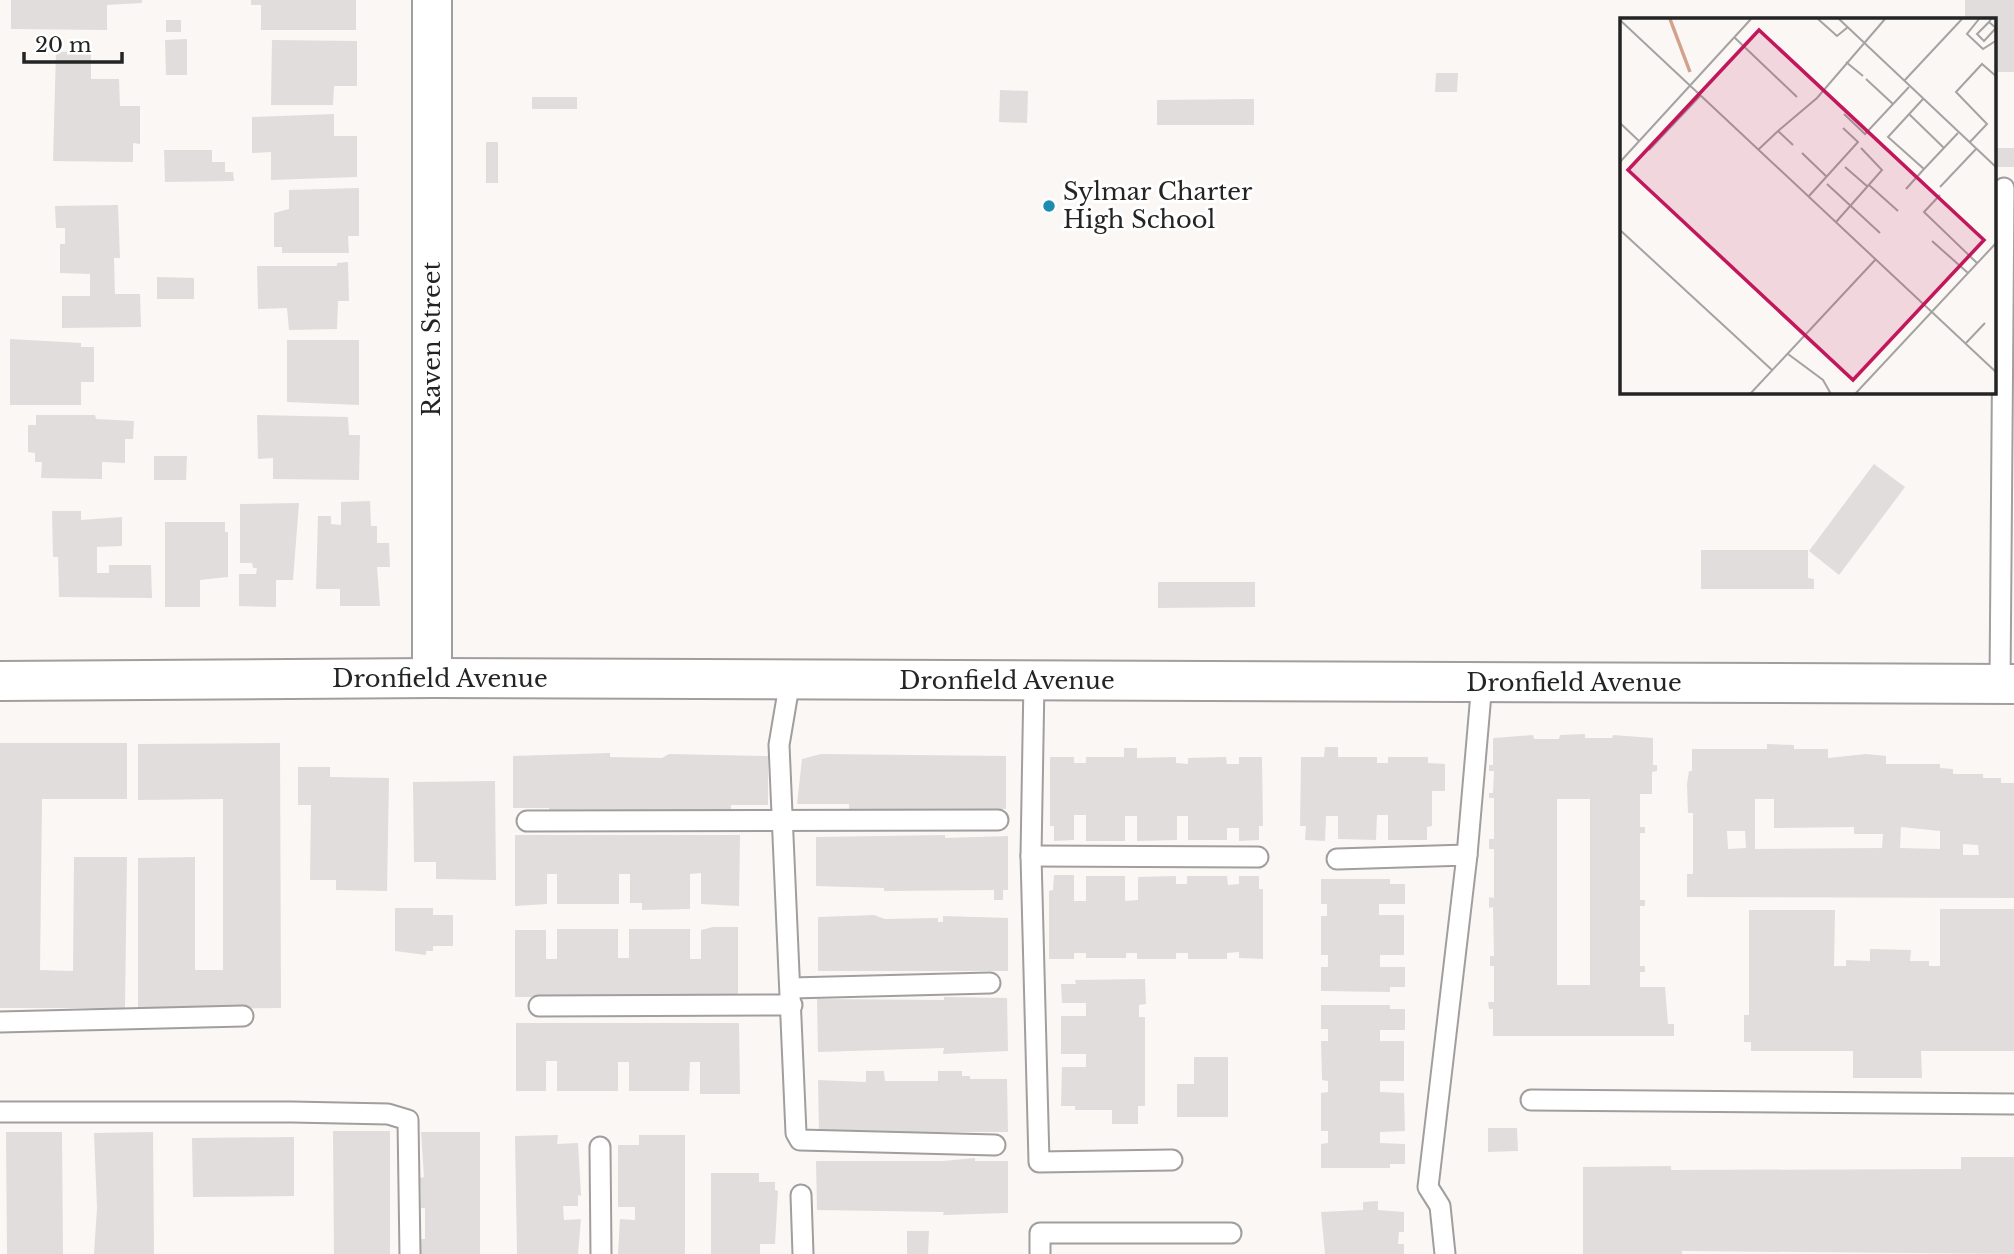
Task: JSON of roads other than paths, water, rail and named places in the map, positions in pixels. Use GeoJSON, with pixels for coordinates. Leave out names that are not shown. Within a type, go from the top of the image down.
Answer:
{"type":"FeatureCollection","features":[{"type":"Feature","properties":{"kind":"street","name":"Raven Street"},"geometry":{"type":"LineString","coordinates":[[432,0],[432,678]]}},
{"type":"Feature","properties":{"kind":"street","name":"Dronfield Avenue"},"geometry":{"type":"LineString","coordinates":[[0,681],[432,678],[2007,684]]}},
{"type":"Feature","properties":{"kind":"lane"},"geometry":{"type":"LineString","coordinates":[[2004,188],[2007,684]]}},
{"type":"Feature","properties":{"kind":"lane"},"geometry":{"type":"LineString","coordinates":[[790,680],[779,745],[796,1133],[800,1140],[995,1145]]}},
{"type":"Feature","properties":{"kind":"lane"},"geometry":{"type":"LineString","coordinates":[[1034,681],[1031,856],[1039,1162],[1172,1160]]}},
{"type":"Feature","properties":{"kind":"lane"},"geometry":{"type":"LineString","coordinates":[[1445,1254],[1440,1206],[1428,1187],[1467,855],[1482,682]]}},
{"type":"Feature","properties":{"kind":"lane"},"geometry":{"type":"LineString","coordinates":[[527,821],[998,820]]}},
{"type":"Feature","properties":{"kind":"lane"},"geometry":{"type":"LineString","coordinates":[[1337,859],[1467,855]]}},
{"type":"Feature","properties":{"kind":"lane"},"geometry":{"type":"LineString","coordinates":[[1031,856],[1258,857]]}},
{"type":"Feature","properties":{"kind":"lane"},"geometry":{"type":"LineString","coordinates":[[539,1006],[791,996],[990,984]]}},
{"type":"Feature","properties":{"kind":"lane"},"geometry":{"type":"LineString","coordinates":[[0,1022],[243,1016]]}},
{"type":"Feature","properties":{"kind":"lane"},"geometry":{"type":"LineString","coordinates":[[1531,1100],[2014,1104]]}},
{"type":"Feature","properties":{"kind":"lane"},"geometry":{"type":"LineString","coordinates":[[0,1112],[292,1112],[388,1114],[408,1120],[410,1254]]}},
{"type":"Feature","properties":{"kind":"lane"},"geometry":{"type":"LineString","coordinates":[[600,1147],[601,1254]]}},
{"type":"Feature","properties":{"kind":"lane"},"geometry":{"type":"LineString","coordinates":[[801,1195],[803,1254]]}},
{"type":"Feature","properties":{"kind":"lane"},"geometry":{"type":"LineString","coordinates":[[1041,1254],[1040,1233],[1231,1233]]}},
{"type":"Feature","properties":{"kind":"place","name":"Sylmar Charter High School"},"geometry":{"type":"Point","coordinates":[1049,206]}}]}
